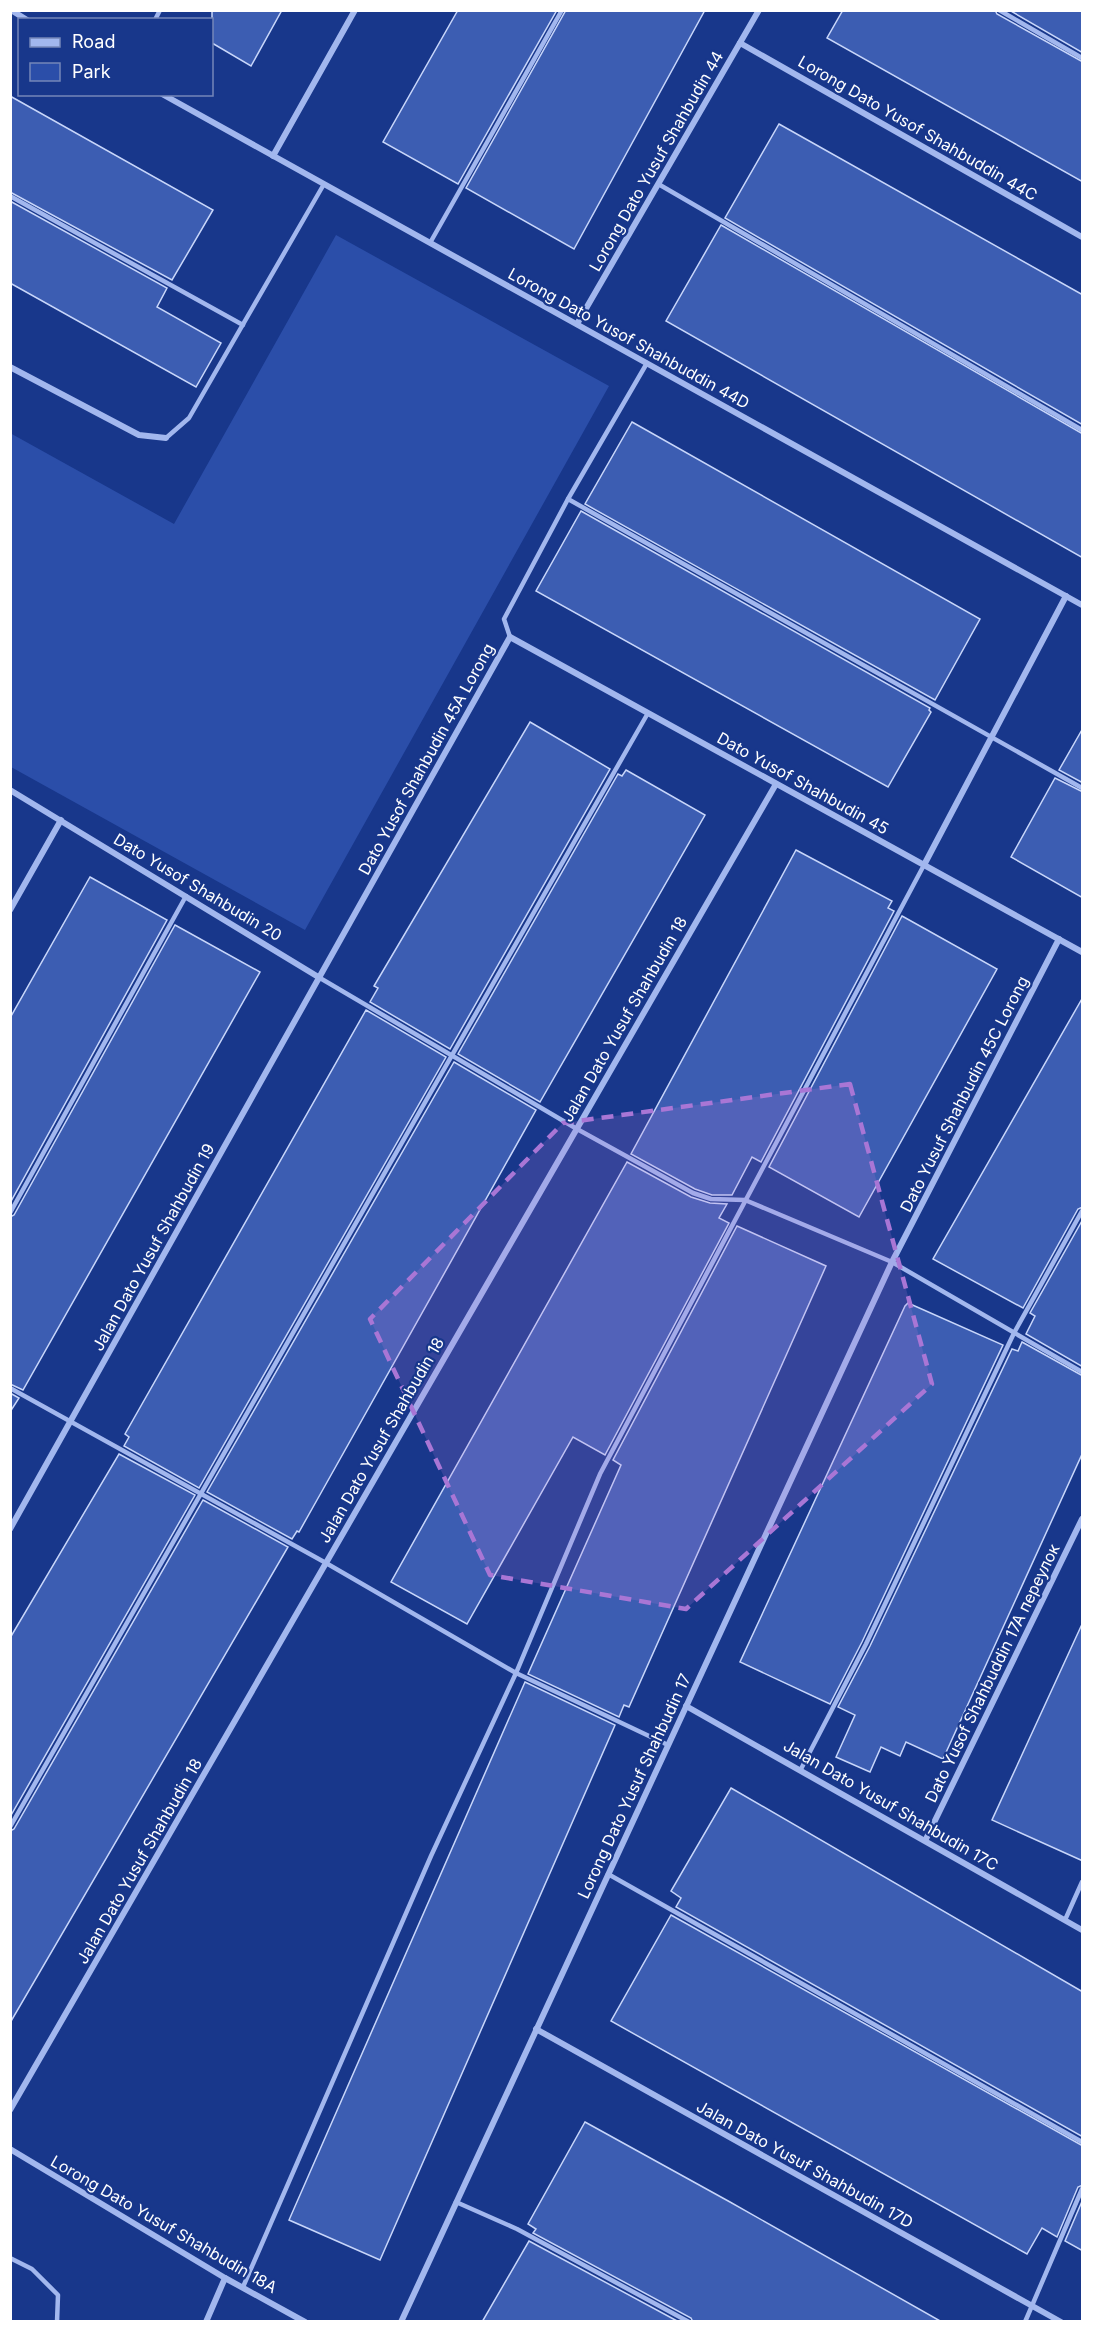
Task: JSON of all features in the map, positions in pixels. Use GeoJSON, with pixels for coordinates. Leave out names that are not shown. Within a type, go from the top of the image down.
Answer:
{"type":"FeatureCollection","features":[{"type":"Feature","properties":{"kind":"street"},"geometry":{"type":"LineString","coordinates":[[11,10],[24,18]]}},
{"type":"Feature","properties":{"kind":"street"},"geometry":{"type":"LineString","coordinates":[[273,156],[355,10]]}},
{"type":"Feature","properties":{"kind":"street","name":"Lorong Dato Yusuf Shahbudin 44"},"geometry":{"type":"LineString","coordinates":[[577,324],[660,185],[759,10]]}},
{"type":"Feature","properties":{"kind":"street","name":"Lorong Dato Yusof Shahbuddin 44C"},"geometry":{"type":"LineString","coordinates":[[740,43],[1083,237]]}},
{"type":"Feature","properties":{"kind":"street","name":"Lorong Dato Yusof Shahbuddin 44D"},"geometry":{"type":"LineString","coordinates":[[166,96],[1083,605]]}},
{"type":"Feature","properties":{"kind":"street"},"geometry":{"type":"LineString","coordinates":[[10,367],[139,435],[166,438]]}},
{"type":"Feature","properties":{"kind":"street"},"geometry":{"type":"LineString","coordinates":[[924,865],[1066,596]]}},
{"type":"Feature","properties":{"kind":"street","name":"Dato Yusof Shahbudin 45"},"geometry":{"type":"LineString","coordinates":[[510,637],[1083,952]]}},
{"type":"Feature","properties":{"kind":"street","name":"Dato Yusof Shahbudin 45A Lorong"},"geometry":{"type":"LineString","coordinates":[[320,978],[510,637]]}},
{"type":"Feature","properties":{"kind":"street","name":"Jalan Dato Yusuf Shahbudin 18"},"geometry":{"type":"LineString","coordinates":[[10,2110],[776,783]]}},
{"type":"Feature","properties":{"kind":"street","name":"Dato Yusof Shahbudin 20"},"geometry":{"type":"LineString","coordinates":[[10,790],[320,978]]}},
{"type":"Feature","properties":{"kind":"street"},"geometry":{"type":"LineString","coordinates":[[10,910],[61,820]]}},
{"type":"Feature","properties":{"kind":"street","name":"Dato Yusuf Shahbudin 45C Lorong"},"geometry":{"type":"LineString","coordinates":[[892,1262],[1059,939]]}},
{"type":"Feature","properties":{"kind":"street","name":"Jalan Dato Yusuf Shahbudin 19"},"geometry":{"type":"LineString","coordinates":[[10,1529],[320,978]]}},
{"type":"Feature","properties":{"kind":"street","name":"Lorong Dato Yusuf Shahbudin 17"},"geometry":{"type":"LineString","coordinates":[[400,2322],[892,1262]]}},
{"type":"Feature","properties":{"kind":"street","name":"Dato Yusof Shahbuddin 17A переулок"},"geometry":{"type":"LineString","coordinates":[[926,1839],[1083,1519]]}},
{"type":"Feature","properties":{"kind":"street","name":"Jalan Dato Yusuf Shahbudin 17C"},"geometry":{"type":"LineString","coordinates":[[686,1706],[926,1839],[1083,1930]]}},
{"type":"Feature","properties":{"kind":"street","name":"Jalan Dato Yusuf Shahbudin 17D"},"geometry":{"type":"LineString","coordinates":[[536,2029],[1062,2322]]}},
{"type":"Feature","properties":{"kind":"street","name":"Lorong Dato Yusuf Shahbudin 18A"},"geometry":{"type":"LineString","coordinates":[[10,2149],[225,2278],[305,2322]]}},
{"type":"Feature","properties":{"kind":"street"},"geometry":{"type":"LineString","coordinates":[[206,2322],[225,2278]]}},
{"type":"Feature","properties":{"kind":"lane"},"geometry":{"type":"LineString","coordinates":[[430,243],[562,10]]}},
{"type":"Feature","properties":{"kind":"lane"},"geometry":{"type":"LineString","coordinates":[[999,10],[1083,58]]}},
{"type":"Feature","properties":{"kind":"lane"},"geometry":{"type":"LineString","coordinates":[[166,438],[189,418],[324,184]]}},
{"type":"Feature","properties":{"kind":"lane"},"geometry":{"type":"LineString","coordinates":[[660,185],[1083,430]]}},
{"type":"Feature","properties":{"kind":"lane"},"geometry":{"type":"LineString","coordinates":[[10,196],[243,325]]}},
{"type":"Feature","properties":{"kind":"lane","name":"Dato Yusof Shahbudin 45A Lorong"},"geometry":{"type":"LineString","coordinates":[[510,637],[504,619],[568,499],[646,363]]}},
{"type":"Feature","properties":{"kind":"lane"},"geometry":{"type":"LineString","coordinates":[[568,499],[1083,788]]}},
{"type":"Feature","properties":{"kind":"lane"},"geometry":{"type":"LineString","coordinates":[[10,1827],[648,713]]}},
{"type":"Feature","properties":{"kind":"lane"},"geometry":{"type":"LineString","coordinates":[[243,2287],[431,1856],[516,1673],[600,1474],[924,865]]}},
{"type":"Feature","properties":{"kind":"lane"},"geometry":{"type":"LineString","coordinates":[[10,1213],[186,896]]}},
{"type":"Feature","properties":{"kind":"lane"},"geometry":{"type":"LineString","coordinates":[[320,978],[577,1129],[693,1193],[711,1199],[745,1200],[892,1262],[1083,1372]]}},
{"type":"Feature","properties":{"kind":"lane"},"geometry":{"type":"LineString","coordinates":[[801,1769],[866,1644],[1014,1333],[1083,1211]]}},
{"type":"Feature","properties":{"kind":"lane"},"geometry":{"type":"LineString","coordinates":[[10,1388],[326,1563],[516,1673],[668,1745]]}},
{"type":"Feature","properties":{"kind":"lane"},"geometry":{"type":"LineString","coordinates":[[608,1874],[1083,2142]]}},
{"type":"Feature","properties":{"kind":"lane"},"geometry":{"type":"LineString","coordinates":[[1065,1920],[1083,1882]]}},
{"type":"Feature","properties":{"kind":"lane"},"geometry":{"type":"LineString","coordinates":[[1025,2322],[1083,2189]]}},
{"type":"Feature","properties":{"kind":"lane"},"geometry":{"type":"LineString","coordinates":[[456,2202],[517,2229],[689,2322]]}},
{"type":"Feature","properties":{"kind":"lane"},"geometry":{"type":"LineString","coordinates":[[10,2258],[32,2270],[58,2295],[57,2322]]}},
{"type":"Feature","properties":{"kind":"highlighted area"},"geometry":{"type":"Polygon","coordinates":[[[850,1084],[932,1384],[686,1609],[490,1575],[370,1319],[563,1123],[850,1084]]]}},
{"type":"Feature","properties":{"kind":"green space"},"geometry":{"type":"Polygon","coordinates":[[[336,235],[609,386],[305,930],[11,767],[10,433],[174,524],[336,235]]]}},
{"type":"Feature","properties":{"kind":"building"},"geometry":{"type":"Polygon","coordinates":[[[212,10],[282,10],[251,66],[213,44],[212,10]]]}},
{"type":"Feature","properties":{"kind":"building"},"geometry":{"type":"Polygon","coordinates":[[[458,10],[557,10],[458,184],[383,142],[458,10]]]}},
{"type":"Feature","properties":{"kind":"building"},"geometry":{"type":"Polygon","coordinates":[[[566,10],[705,10],[574,249],[466,188],[566,10]]]}},
{"type":"Feature","properties":{"kind":"building"},"geometry":{"type":"Polygon","coordinates":[[[843,10],[995,10],[997,14],[1083,62],[1083,182],[827,38],[843,10]]]}},
{"type":"Feature","properties":{"kind":"building"},"geometry":{"type":"Polygon","coordinates":[[[1009,10],[1083,10],[1083,53],[1009,10]]]}},
{"type":"Feature","properties":{"kind":"building"},"geometry":{"type":"Polygon","coordinates":[[[10,96],[213,210],[172,280],[10,192],[10,96]]]}},
{"type":"Feature","properties":{"kind":"building"},"geometry":{"type":"Polygon","coordinates":[[[779,124],[1083,295],[1083,425],[725,218],[779,124]]]}},
{"type":"Feature","properties":{"kind":"building"},"geometry":{"type":"Polygon","coordinates":[[[10,201],[167,288],[157,307],[221,343],[196,387],[10,283],[10,201]]]}},
{"type":"Feature","properties":{"kind":"building"},"geometry":{"type":"Polygon","coordinates":[[[721,225],[1083,434],[1083,558],[666,321],[721,225]]]}},
{"type":"Feature","properties":{"kind":"building"},"geometry":{"type":"Polygon","coordinates":[[[632,422],[980,619],[935,700],[585,504],[632,422]]]}},
{"type":"Feature","properties":{"kind":"building"},"geometry":{"type":"Polygon","coordinates":[[[581,511],[930,708],[931,712],[888,787],[536,591],[581,511]]]}},
{"type":"Feature","properties":{"kind":"building"},"geometry":{"type":"Polygon","coordinates":[[[530,722],[610,769],[450,1049],[370,1002],[378,988],[374,986],[530,722]]]}},
{"type":"Feature","properties":{"kind":"building"},"geometry":{"type":"Polygon","coordinates":[[[1083,728],[1083,783],[1059,770],[1083,728]]]}},
{"type":"Feature","properties":{"kind":"building"},"geometry":{"type":"Polygon","coordinates":[[[626,770],[705,815],[540,1102],[458,1054],[618,774],[622,776],[626,770]]]}},
{"type":"Feature","properties":{"kind":"building"},"geometry":{"type":"Polygon","coordinates":[[[1055,778],[1083,792],[1083,898],[1011,857],[1055,778]]]}},
{"type":"Feature","properties":{"kind":"building"},"geometry":{"type":"Polygon","coordinates":[[[796,850],[892,901],[888,908],[894,911],[761,1162],[752,1157],[732,1195],[712,1195],[695,1189],[631,1154],[796,850]]]}},
{"type":"Feature","properties":{"kind":"building"},"geometry":{"type":"Polygon","coordinates":[[[90,877],[167,920],[10,1203],[10,1018],[90,877]]]}},
{"type":"Feature","properties":{"kind":"building"},"geometry":{"type":"Polygon","coordinates":[[[902,916],[997,969],[859,1217],[769,1167],[902,916]]]}},
{"type":"Feature","properties":{"kind":"building"},"geometry":{"type":"Polygon","coordinates":[[[175,925],[260,972],[23,1390],[10,1384],[10,1217],[14,1215],[175,925]]]}},
{"type":"Feature","properties":{"kind":"building"},"geometry":{"type":"Polygon","coordinates":[[[1083,997],[1083,1207],[1078,1209],[1023,1308],[933,1259],[1083,997]]]}},
{"type":"Feature","properties":{"kind":"building"},"geometry":{"type":"Polygon","coordinates":[[[366,1010],[446,1057],[199,1488],[124,1446],[129,1437],[125,1434],[366,1010]]]}},
{"type":"Feature","properties":{"kind":"building"},"geometry":{"type":"Polygon","coordinates":[[[454,1062],[536,1110],[299,1532],[297,1531],[292,1539],[207,1492],[454,1062]]]}},
{"type":"Feature","properties":{"kind":"building"},"geometry":{"type":"Polygon","coordinates":[[[627,1162],[691,1197],[710,1203],[727,1204],[719,1218],[729,1223],[605,1455],[573,1437],[467,1624],[391,1582],[627,1162]]]}},
{"type":"Feature","properties":{"kind":"building"},"geometry":{"type":"Polygon","coordinates":[[[1083,1219],[1083,1367],[1026,1334],[1035,1316],[1030,1313],[1083,1219]]]}},
{"type":"Feature","properties":{"kind":"building"},"geometry":{"type":"Polygon","coordinates":[[[737,1226],[826,1266],[629,1707],[624,1705],[619,1717],[528,1674],[621,1465],[613,1460],[737,1226]]]}},
{"type":"Feature","properties":{"kind":"building"},"geometry":{"type":"Polygon","coordinates":[[[908,1303],[1003,1345],[862,1642],[830,1704],[740,1662],[908,1303]]]}},
{"type":"Feature","properties":{"kind":"building"},"geometry":{"type":"Polygon","coordinates":[[[1022,1342],[1083,1376],[1083,1452],[943,1759],[906,1742],[900,1756],[881,1747],[870,1772],[836,1757],[855,1715],[838,1707],[870,1646],[1012,1349],[1018,1351],[1022,1342]]]}},
{"type":"Feature","properties":{"kind":"building"},"geometry":{"type":"Polygon","coordinates":[[[10,1393],[19,1398],[10,1412],[10,1393]]]}},
{"type":"Feature","properties":{"kind":"building"},"geometry":{"type":"Polygon","coordinates":[[[119,1454],[195,1495],[10,1817],[10,1638],[119,1454]]]}},
{"type":"Feature","properties":{"kind":"building"},"geometry":{"type":"Polygon","coordinates":[[[203,1500],[288,1547],[10,2023],[10,1831],[14,1829],[203,1500]]]}},
{"type":"Feature","properties":{"kind":"building"},"geometry":{"type":"Polygon","coordinates":[[[1083,1622],[1083,1861],[992,1820],[1083,1622]]]}},
{"type":"Feature","properties":{"kind":"building"},"geometry":{"type":"Polygon","coordinates":[[[525,1682],[615,1725],[380,2260],[289,2220],[525,1682]]]}},
{"type":"Feature","properties":{"kind":"building"},"geometry":{"type":"Polygon","coordinates":[[[731,1788],[1083,1992],[1083,2137],[676,1907],[681,1898],[671,1891],[731,1788]]]}},
{"type":"Feature","properties":{"kind":"building"},"geometry":{"type":"Polygon","coordinates":[[[671,1915],[1083,2146],[1083,2185],[1078,2187],[1057,2237],[1042,2228],[1027,2254],[611,2021],[671,1915]]]}},
{"type":"Feature","properties":{"kind":"building"},"geometry":{"type":"Polygon","coordinates":[[[585,2122],[942,2322],[693,2322],[691,2318],[533,2233],[536,2229],[528,2224],[585,2122]]]}},
{"type":"Feature","properties":{"kind":"building"},"geometry":{"type":"Polygon","coordinates":[[[1083,2199],[1083,2251],[1065,2241],[1083,2199]]]}},
{"type":"Feature","properties":{"kind":"building"},"geometry":{"type":"Polygon","coordinates":[[[529,2241],[679,2322],[482,2322],[529,2241]]]}}]}
